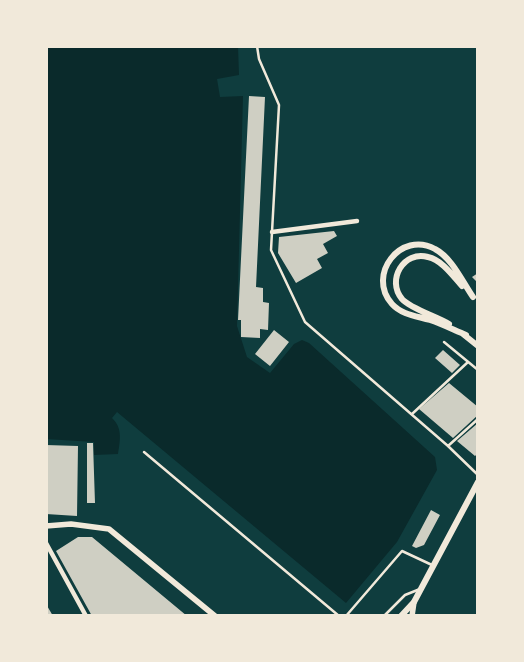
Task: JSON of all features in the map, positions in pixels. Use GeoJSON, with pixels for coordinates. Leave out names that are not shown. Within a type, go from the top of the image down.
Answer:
{"type":"FeatureCollection","features":[{"type":"Feature","properties":{"kind":"main road"},"geometry":{"type":"LineString","coordinates":[[466,335],[431,320],[400,311],[386,295],[383,274],[386,263],[402,248],[413,244],[424,245],[444,255],[478,304]]}},
{"type":"Feature","properties":{"kind":"main road"},"geometry":{"type":"LineString","coordinates":[[473,297],[440,264],[426,256],[411,258],[399,268],[396,276],[398,292],[408,304],[434,315],[466,335],[478,346]]}},
{"type":"Feature","properties":{"kind":"main road"},"geometry":{"type":"LineString","coordinates":[[401,616],[414,602],[478,482]]}},
{"type":"Feature","properties":{"kind":"street"},"geometry":{"type":"LineString","coordinates":[[272,232],[357,221]]}},
{"type":"Feature","properties":{"kind":"street"},"geometry":{"type":"LineString","coordinates":[[46,526],[71,524],[109,529],[215,616]]}},
{"type":"Feature","properties":{"kind":"street"},"geometry":{"type":"LineString","coordinates":[[46,543],[86,616]]}},
{"type":"Feature","properties":{"kind":"street"},"geometry":{"type":"LineString","coordinates":[[412,616],[414,602]]}},
{"type":"Feature","properties":{"kind":"lane"},"geometry":{"type":"LineString","coordinates":[[257,46],[259,59],[279,105],[271,250],[305,322],[412,414],[478,475]]}},
{"type":"Feature","properties":{"kind":"lane"},"geometry":{"type":"LineString","coordinates":[[444,342],[478,370]]}},
{"type":"Feature","properties":{"kind":"lane"},"geometry":{"type":"LineString","coordinates":[[412,414],[468,362]]}},
{"type":"Feature","properties":{"kind":"lane"},"geometry":{"type":"LineString","coordinates":[[448,446],[478,419]]}},
{"type":"Feature","properties":{"kind":"lane"},"geometry":{"type":"LineString","coordinates":[[144,452],[339,616]]}},
{"type":"Feature","properties":{"kind":"lane"},"geometry":{"type":"LineString","coordinates":[[346,616],[402,551],[434,566]]}},
{"type":"Feature","properties":{"kind":"lane"},"geometry":{"type":"LineString","coordinates":[[384,616],[405,595],[421,588]]}},
{"type":"Feature","properties":{"kind":"water"},"geometry":{"type":"Polygon","coordinates":[[[46,46],[238,46],[239,75],[217,79],[220,97],[243,96],[237,326],[247,357],[270,373],[294,344],[302,340],[309,343],[435,457],[437,470],[397,542],[346,603],[117,412],[112,418],[119,430],[118,454],[94,455],[94,442],[46,439],[46,46]]]}},
{"type":"Feature","properties":{"kind":"building"},"geometry":{"type":"Polygon","coordinates":[[[249,96],[265,97],[256,287],[263,288],[263,302],[269,303],[268,330],[260,329],[260,338],[241,337],[241,320],[238,320],[249,96]]]}},
{"type":"Feature","properties":{"kind":"building"},"geometry":{"type":"Polygon","coordinates":[[[334,231],[337,236],[323,244],[328,253],[317,259],[322,268],[296,283],[278,253],[279,237],[334,231]]]}},
{"type":"Feature","properties":{"kind":"building"},"geometry":{"type":"Polygon","coordinates":[[[478,273],[478,283],[472,277],[478,273]]]}},
{"type":"Feature","properties":{"kind":"building"},"geometry":{"type":"Polygon","coordinates":[[[274,330],[289,342],[270,366],[255,354],[274,330]]]}},
{"type":"Feature","properties":{"kind":"building"},"geometry":{"type":"Polygon","coordinates":[[[443,350],[460,365],[452,373],[435,358],[443,350]]]}},
{"type":"Feature","properties":{"kind":"building"},"geometry":{"type":"Polygon","coordinates":[[[449,383],[478,407],[478,415],[453,438],[419,409],[449,383]]]}},
{"type":"Feature","properties":{"kind":"building"},"geometry":{"type":"Polygon","coordinates":[[[478,423],[478,453],[475,456],[457,441],[478,423]]]}},
{"type":"Feature","properties":{"kind":"building"},"geometry":{"type":"Polygon","coordinates":[[[87,443],[93,443],[95,503],[87,503],[87,443]]]}},
{"type":"Feature","properties":{"kind":"building"},"geometry":{"type":"Polygon","coordinates":[[[46,445],[78,446],[77,516],[46,514],[46,445]]]}},
{"type":"Feature","properties":{"kind":"building"},"geometry":{"type":"Polygon","coordinates":[[[431,510],[440,515],[424,545],[416,548],[412,546],[431,510]]]}},
{"type":"Feature","properties":{"kind":"building"},"geometry":{"type":"Polygon","coordinates":[[[78,537],[92,537],[187,616],[92,616],[56,551],[78,537]]]}},
{"type":"Feature","properties":{"kind":"building"},"geometry":{"type":"Polygon","coordinates":[[[46,604],[53,616],[46,616],[46,604]]]}}]}
